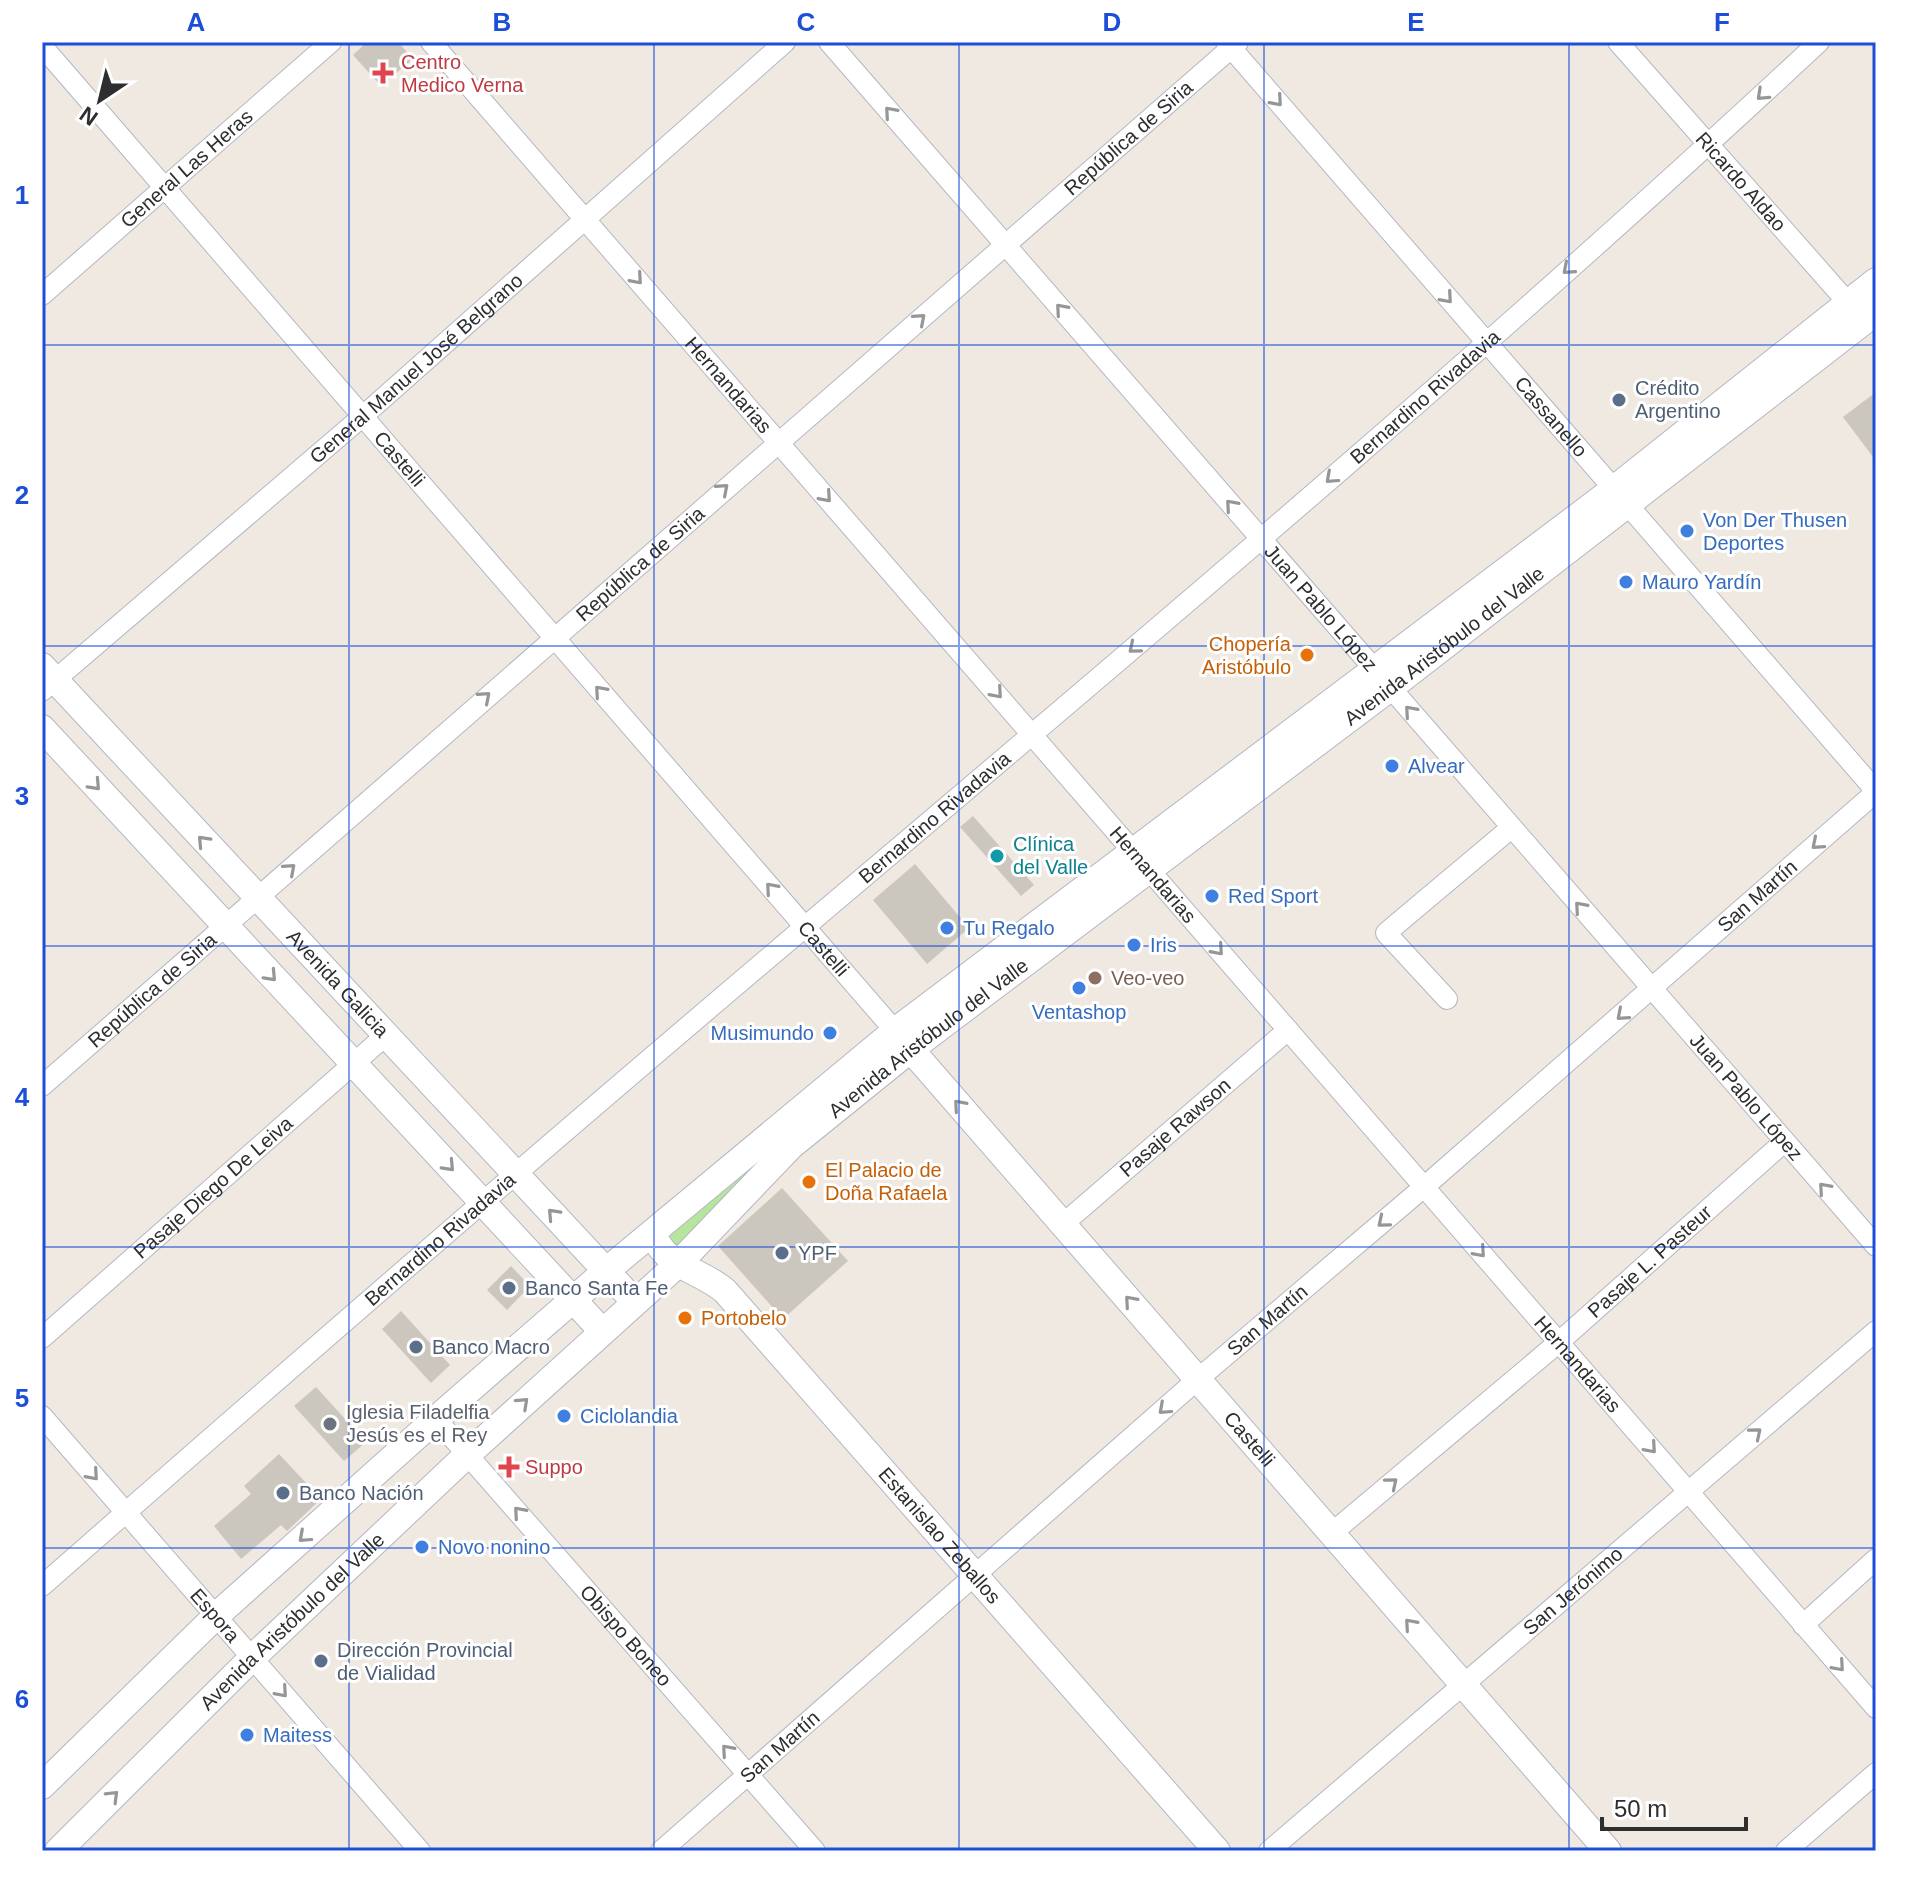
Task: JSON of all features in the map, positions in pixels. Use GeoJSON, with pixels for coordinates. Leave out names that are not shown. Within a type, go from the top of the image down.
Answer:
{"type":"FeatureCollection","features":[{"type":"Feature","properties":{"kind":"main road","name":"Avenida Aristóbulo del Valle"},"geometry":{"type":"LineString","coordinates":[[42,1786],[217,1615],[606,1271],[903,1040],[1620,497],[1866,315],[1876,281]]}},
{"type":"Feature","properties":{"kind":"main road","name":"Avenida Galicia"},"geometry":{"type":"LineString","coordinates":[[46,679],[635,1302]]}},
{"type":"Feature","properties":{"kind":"main road","name":"Avenida Galicia"},"geometry":{"type":"LineString","coordinates":[[42,728],[602,1331]]}},
{"type":"Feature","properties":{"kind":"main road","name":"Avenida Aristóbulo del Valle"},"geometry":{"type":"LineString","coordinates":[[58,1851],[252,1658],[468,1454],[678,1264],[791,1146],[903,1040]]}},
{"type":"Feature","properties":{"kind":"main road","name":"Castelli"},"geometry":{"type":"LineString","coordinates":[[903,1040],[1608,1851]]}},
{"type":"Feature","properties":{"kind":"main road","name":"Estanislao Zeballos"},"geometry":{"type":"LineString","coordinates":[[653,1233],[662,1252],[725,1291],[1217,1851]]}},
{"type":"Feature","properties":{"kind":"street","name":"General Las Heras"},"geometry":{"type":"LineString","coordinates":[[42,295],[331,42]]}},
{"type":"Feature","properties":{"kind":"street","name":"Hernandarias"},"geometry":{"type":"LineString","coordinates":[[431,42],[1876,1708]]}},
{"type":"Feature","properties":{"kind":"street","name":"General Manuel José Belgrano"},"geometry":{"type":"LineString","coordinates":[[46,679],[363,416],[785,42]]}},
{"type":"Feature","properties":{"kind":"street","name":"Juan Pablo López"},"geometry":{"type":"LineString","coordinates":[[829,42],[1876,1246]]}},
{"type":"Feature","properties":{"kind":"street","name":"Ricardo Aldao"},"geometry":{"type":"LineString","coordinates":[[1618,42],[1866,315]]}},
{"type":"Feature","properties":{"kind":"street","name":"Bernardino Rivadavia"},"geometry":{"type":"LineString","coordinates":[[42,1586],[804,927],[1261,540],[1710,144],[1819,42]]}},
{"type":"Feature","properties":{"kind":"street","name":"República de Siria"},"geometry":{"type":"LineString","coordinates":[[42,1086],[1232,44]]}},
{"type":"Feature","properties":{"kind":"street","name":"Cassanello"},"geometry":{"type":"LineString","coordinates":[[1232,44],[1876,792]]}},
{"type":"Feature","properties":{"kind":"street","name":"Castelli"},"geometry":{"type":"LineString","coordinates":[[42,46],[903,1040]]}},
{"type":"Feature","properties":{"kind":"street","name":"San Martín"},"geometry":{"type":"LineString","coordinates":[[661,1851],[750,1776],[1198,1379],[1424,1187],[1876,792]]}},
{"type":"Feature","properties":{"kind":"street"},"geometry":{"type":"LineString","coordinates":[[1447,999],[1386,933],[1511,828]]}},
{"type":"Feature","properties":{"kind":"street","name":"Pasaje Rawson"},"geometry":{"type":"LineString","coordinates":[[1063,1224],[1288,1030]]}},
{"type":"Feature","properties":{"kind":"street","name":"Pasaje Diego De Leiva"},"geometry":{"type":"LineString","coordinates":[[42,1338],[385,1036]]}},
{"type":"Feature","properties":{"kind":"street","name":"Pasaje L. Pasteur"},"geometry":{"type":"LineString","coordinates":[[1332,1533],[1559,1342],[1784,1142]]}},
{"type":"Feature","properties":{"kind":"street","name":"San Jerónimo"},"geometry":{"type":"LineString","coordinates":[[1269,1851],[1461,1683],[1876,1331]]}},
{"type":"Feature","properties":{"kind":"street","name":"Espora"},"geometry":{"type":"LineString","coordinates":[[42,1416],[420,1851]]}},
{"type":"Feature","properties":{"kind":"street","name":"Obispo Boneo"},"geometry":{"type":"LineString","coordinates":[[436,1419],[815,1851]]}},
{"type":"Feature","properties":{"kind":"street"},"geometry":{"type":"LineString","coordinates":[[1803,1625],[1876,1559]]}},
{"type":"Feature","properties":{"kind":"street"},"geometry":{"type":"LineString","coordinates":[[1786,1851],[1876,1773]]}},
{"type":"Feature","properties":{"kind":"green space"},"geometry":{"type":"Polygon","coordinates":[[[797,1127],[685,1250],[669,1245],[667,1230],[797,1127]]]}},
{"type":"Feature","properties":{"kind":"building","name":"Centro Medico Verna"},"geometry":{"type":"Polygon","coordinates":[[[367,42],[398,42],[413,59],[381,86],[353,55],[367,42]]]}},
{"type":"Feature","properties":{"kind":"building"},"geometry":{"type":"Polygon","coordinates":[[[1876,392],[1876,461],[1843,417],[1876,392]]]}},
{"type":"Feature","properties":{"kind":"building","name":"Clínica del Valle"},"geometry":{"type":"Polygon","coordinates":[[[973,816],[1034,885],[1021,896],[960,827],[973,816]]]}},
{"type":"Feature","properties":{"kind":"building"},"geometry":{"type":"Polygon","coordinates":[[[915,864],[969,928],[927,964],[873,900],[915,864]]]}},
{"type":"Feature","properties":{"kind":"building","name":"YPF"},"geometry":{"type":"Polygon","coordinates":[[[782,1188],[848,1261],[783,1319],[718,1246],[782,1188]]]}},
{"type":"Feature","properties":{"kind":"building","name":"Banco Santa Fe"},"geometry":{"type":"Polygon","coordinates":[[[511,1266],[530,1286],[507,1310],[487,1290],[511,1266]]]}},
{"type":"Feature","properties":{"kind":"building","name":"Banco Macro"},"geometry":{"type":"Polygon","coordinates":[[[401,1311],[450,1365],[431,1383],[382,1329],[401,1311]]]}},
{"type":"Feature","properties":{"kind":"building","name":"Iglesia Filadelfia Jesús es el Rey"},"geometry":{"type":"Polygon","coordinates":[[[316,1387],[366,1442],[344,1461],[294,1406],[316,1387]]]}},
{"type":"Feature","properties":{"kind":"building"},"geometry":{"type":"Polygon","coordinates":[[[279,1454],[321,1499],[287,1531],[281,1525],[241,1559],[214,1526],[251,1494],[244,1486],[279,1454]]]}},
{"type":"Feature","properties":{"kind":"place","name":"Centro Medico Verna"},"geometry":{"type":"Point","coordinates":[383,73]}},
{"type":"Feature","properties":{"kind":"place","name":"Crédito Argentino"},"geometry":{"type":"Point","coordinates":[1619,400]}},
{"type":"Feature","properties":{"kind":"place","name":"Von Der Thusen Deportes"},"geometry":{"type":"Point","coordinates":[1687,531]}},
{"type":"Feature","properties":{"kind":"place","name":"Mauro Yardín"},"geometry":{"type":"Point","coordinates":[1626,582]}},
{"type":"Feature","properties":{"kind":"place","name":"Chopería Aristóbulo"},"geometry":{"type":"Point","coordinates":[1307,655]}},
{"type":"Feature","properties":{"kind":"place","name":"Alvear"},"geometry":{"type":"Point","coordinates":[1392,766]}},
{"type":"Feature","properties":{"kind":"place","name":"Clínica del Valle"},"geometry":{"type":"Point","coordinates":[997,856]}},
{"type":"Feature","properties":{"kind":"place","name":"Red Sport"},"geometry":{"type":"Point","coordinates":[1212,896]}},
{"type":"Feature","properties":{"kind":"place","name":"Tu Regalo"},"geometry":{"type":"Point","coordinates":[947,928]}},
{"type":"Feature","properties":{"kind":"place","name":"Iris"},"geometry":{"type":"Point","coordinates":[1134,945]}},
{"type":"Feature","properties":{"kind":"place","name":"Veo-veo"},"geometry":{"type":"Point","coordinates":[1095,978]}},
{"type":"Feature","properties":{"kind":"place","name":"Ventashop"},"geometry":{"type":"Point","coordinates":[1079,988]}},
{"type":"Feature","properties":{"kind":"place","name":"Musimundo"},"geometry":{"type":"Point","coordinates":[830,1033]}},
{"type":"Feature","properties":{"kind":"place","name":"El Palacio de Doña Rafaela"},"geometry":{"type":"Point","coordinates":[809,1182]}},
{"type":"Feature","properties":{"kind":"place","name":"YPF"},"geometry":{"type":"Point","coordinates":[782,1253]}},
{"type":"Feature","properties":{"kind":"place","name":"Banco Santa Fe"},"geometry":{"type":"Point","coordinates":[509,1288]}},
{"type":"Feature","properties":{"kind":"place","name":"Portobelo"},"geometry":{"type":"Point","coordinates":[685,1318]}},
{"type":"Feature","properties":{"kind":"place","name":"Banco Macro"},"geometry":{"type":"Point","coordinates":[416,1347]}},
{"type":"Feature","properties":{"kind":"place","name":"Ciclolandia"},"geometry":{"type":"Point","coordinates":[564,1416]}},
{"type":"Feature","properties":{"kind":"place","name":"Iglesia Filadelfia Jesús es el Rey"},"geometry":{"type":"Point","coordinates":[330,1424]}},
{"type":"Feature","properties":{"kind":"place","name":"Suppo"},"geometry":{"type":"Point","coordinates":[509,1467]}},
{"type":"Feature","properties":{"kind":"place","name":"Banco Nación"},"geometry":{"type":"Point","coordinates":[283,1493]}},
{"type":"Feature","properties":{"kind":"place","name":"Novo nonino"},"geometry":{"type":"Point","coordinates":[422,1547]}},
{"type":"Feature","properties":{"kind":"place","name":"Dirección Provincial de Vialidad"},"geometry":{"type":"Point","coordinates":[321,1661]}},
{"type":"Feature","properties":{"kind":"place","name":"Maitess"},"geometry":{"type":"Point","coordinates":[247,1735]}}]}
